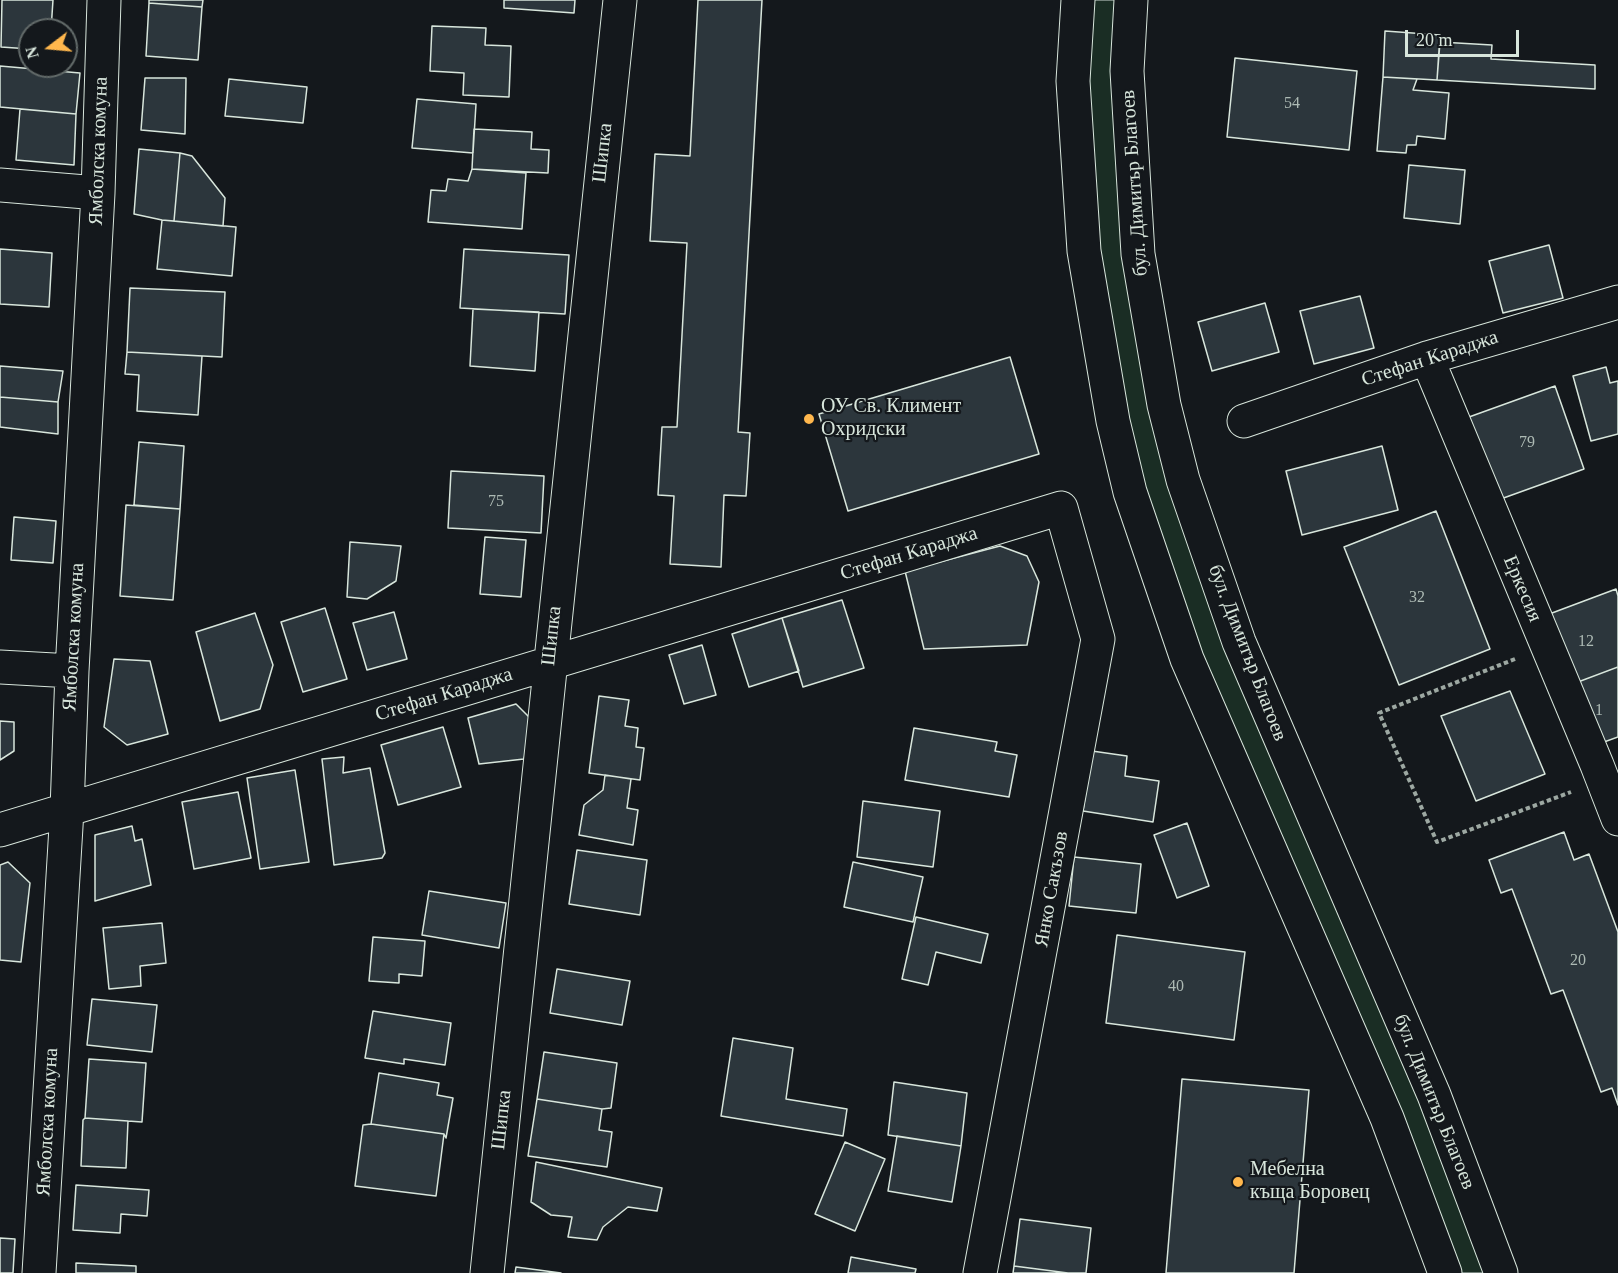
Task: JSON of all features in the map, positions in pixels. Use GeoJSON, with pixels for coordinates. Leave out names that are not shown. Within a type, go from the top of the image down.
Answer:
{"type":"FeatureCollection","features":[{"type":"Feature","properties":{"kind":"street","name":"Ямболска комуна"},"geometry":{"type":"LineString","coordinates":[[39,1273],[67,810],[72,671],[98,193],[104,0]]}},
{"type":"Feature","properties":{"kind":"street","name":"Шипка"},"geometry":{"type":"LineString","coordinates":[[487,1273],[620,0]]}},
{"type":"Feature","properties":{"kind":"street"},"geometry":{"type":"LineString","coordinates":[[1078,0],[1073,81],[1084,251],[1113,421],[1130,492],[1187,659],[1387,1118],[1445,1273]]}},
{"type":"Feature","properties":{"kind":"street","name":"бул. Димитър Благоев"},"geometry":{"type":"LineString","coordinates":[[1131,0],[1127,70],[1138,254],[1164,405],[1183,480],[1239,642],[1434,1095],[1501,1273]]}},
{"type":"Feature","properties":{"kind":"street"},"geometry":{"type":"LineString","coordinates":[[0,185],[98,193]]}},
{"type":"Feature","properties":{"kind":"street","name":"Стефан Караджа"},"geometry":{"type":"LineString","coordinates":[[1244,421],[1427,358],[1618,302]]}},
{"type":"Feature","properties":{"kind":"street","name":"Еркесия"},"geometry":{"type":"LineString","coordinates":[[1427,358],[1546,646],[1606,768],[1618,819]]}},
{"type":"Feature","properties":{"kind":"street","name":"Стефан Караджа"},"geometry":{"type":"LineString","coordinates":[[0,830],[1061,508]]}},
{"type":"Feature","properties":{"kind":"street","name":"Янко Сакъзов"},"geometry":{"type":"LineString","coordinates":[[980,1273],[1098,639],[1061,508]]}},
{"type":"Feature","properties":{"kind":"street"},"geometry":{"type":"LineString","coordinates":[[0,667],[72,671]]}},
{"type":"Feature","properties":{"kind":"path"},"geometry":{"type":"LineString","coordinates":[[1546,646],[1379,713],[1437,842],[1606,768]]}},
{"type":"Feature","properties":{"kind":"green space"},"geometry":{"type":"Polygon","coordinates":[[[1078,0],[1131,0],[1164,405],[1501,1273],[1445,1273],[1187,659],[1113,421],[1078,0]]]}},
{"type":"Feature","properties":{"kind":"building"},"geometry":{"type":"Polygon","coordinates":[[[2,0],[53,0],[52,18],[18,18],[18,48],[1,47],[2,0]]]}},
{"type":"Feature","properties":{"kind":"building"},"geometry":{"type":"Polygon","coordinates":[[[149,0],[203,0],[202,7],[149,3],[149,0]]]}},
{"type":"Feature","properties":{"kind":"building"},"geometry":{"type":"Polygon","coordinates":[[[504,0],[575,0],[574,13],[504,8],[504,0]]]}},
{"type":"Feature","properties":{"kind":"building"},"geometry":{"type":"Polygon","coordinates":[[[698,0],[762,0],[738,432],[750,433],[746,496],[724,495],[721,567],[670,564],[674,496],[658,495],[662,427],[677,427],[687,243],[650,241],[655,154],[690,156],[698,0]]]}},
{"type":"Feature","properties":{"kind":"building"},"geometry":{"type":"Polygon","coordinates":[[[149,3],[202,7],[198,60],[146,56],[149,3]]]}},
{"type":"Feature","properties":{"kind":"building"},"geometry":{"type":"Polygon","coordinates":[[[432,26],[486,28],[485,45],[511,46],[509,97],[463,95],[464,73],[430,71],[432,26]]]}},
{"type":"Feature","properties":{"kind":"building"},"geometry":{"type":"Polygon","coordinates":[[[1385,31],[1440,35],[1437,80],[1383,77],[1385,31]]]}},
{"type":"Feature","properties":{"kind":"building"},"geometry":{"type":"Polygon","coordinates":[[[1440,42],[1492,45],[1491,59],[1595,65],[1595,89],[1437,80],[1440,42]]]}},
{"type":"Feature","properties":{"kind":"building"},"geometry":{"type":"Polygon","coordinates":[[[1235,58],[1357,71],[1349,150],[1227,137],[1235,58]]]}},
{"type":"Feature","properties":{"kind":"building"},"geometry":{"type":"Polygon","coordinates":[[[0,66],[18,68],[18,78],[78,78],[78,73],[80,73],[76,114],[0,107],[0,66]]]}},
{"type":"Feature","properties":{"kind":"building"},"geometry":{"type":"Polygon","coordinates":[[[1383,77],[1417,79],[1413,90],[1449,93],[1445,139],[1417,136],[1416,145],[1407,145],[1406,153],[1377,151],[1383,77]]]}},
{"type":"Feature","properties":{"kind":"building"},"geometry":{"type":"Polygon","coordinates":[[[145,78],[186,78],[185,134],[141,130],[145,78]]]}},
{"type":"Feature","properties":{"kind":"building"},"geometry":{"type":"Polygon","coordinates":[[[229,79],[307,87],[303,123],[225,116],[229,79]]]}},
{"type":"Feature","properties":{"kind":"building"},"geometry":{"type":"Polygon","coordinates":[[[417,99],[476,104],[473,153],[412,148],[417,99]]]}},
{"type":"Feature","properties":{"kind":"building"},"geometry":{"type":"Polygon","coordinates":[[[20,109],[76,114],[74,165],[16,160],[20,109]]]}},
{"type":"Feature","properties":{"kind":"building"},"geometry":{"type":"Polygon","coordinates":[[[474,129],[532,132],[531,149],[549,150],[548,173],[472,169],[474,129]]]}},
{"type":"Feature","properties":{"kind":"building"},"geometry":{"type":"Polygon","coordinates":[[[139,149],[180,153],[174,221],[134,214],[139,149]]]}},
{"type":"Feature","properties":{"kind":"building"},"geometry":{"type":"Polygon","coordinates":[[[180,153],[192,156],[225,198],[223,226],[174,221],[180,153]]]}},
{"type":"Feature","properties":{"kind":"building"},"geometry":{"type":"Polygon","coordinates":[[[1409,165],[1465,170],[1460,224],[1404,218],[1409,165]]]}},
{"type":"Feature","properties":{"kind":"building"},"geometry":{"type":"Polygon","coordinates":[[[472,169],[526,173],[522,229],[428,222],[431,190],[446,191],[448,179],[468,181],[472,169]]]}},
{"type":"Feature","properties":{"kind":"building"},"geometry":{"type":"Polygon","coordinates":[[[162,220],[236,227],[232,276],[157,269],[162,220]]]}},
{"type":"Feature","properties":{"kind":"building"},"geometry":{"type":"Polygon","coordinates":[[[1549,245],[1563,298],[1503,313],[1489,261],[1549,245]]]}},
{"type":"Feature","properties":{"kind":"building"},"geometry":{"type":"Polygon","coordinates":[[[0,249],[52,253],[49,307],[0,304],[0,249]]]}},
{"type":"Feature","properties":{"kind":"building"},"geometry":{"type":"Polygon","coordinates":[[[464,249],[569,255],[565,314],[460,308],[464,249]]]}},
{"type":"Feature","properties":{"kind":"building"},"geometry":{"type":"Polygon","coordinates":[[[130,288],[225,292],[222,357],[127,352],[130,288]]]}},
{"type":"Feature","properties":{"kind":"building"},"geometry":{"type":"Polygon","coordinates":[[[1360,296],[1374,348],[1314,364],[1300,311],[1360,296]]]}},
{"type":"Feature","properties":{"kind":"building"},"geometry":{"type":"Polygon","coordinates":[[[1265,303],[1279,352],[1212,371],[1198,322],[1265,303]]]}},
{"type":"Feature","properties":{"kind":"building"},"geometry":{"type":"Polygon","coordinates":[[[473,309],[539,312],[535,371],[470,366],[473,309]]]}},
{"type":"Feature","properties":{"kind":"building"},"geometry":{"type":"Polygon","coordinates":[[[127,352],[202,356],[198,415],[137,411],[139,375],[125,374],[127,352]]]}},
{"type":"Feature","properties":{"kind":"building"},"geometry":{"type":"Polygon","coordinates":[[[1010,357],[1039,454],[848,511],[819,414],[1010,357]]]}},
{"type":"Feature","properties":{"kind":"building"},"geometry":{"type":"Polygon","coordinates":[[[0,366],[63,371],[58,402],[0,397],[0,366]]]}},
{"type":"Feature","properties":{"kind":"building"},"geometry":{"type":"Polygon","coordinates":[[[1606,367],[1610,383],[1618,381],[1618,434],[1591,441],[1573,376],[1606,367]]]}},
{"type":"Feature","properties":{"kind":"building"},"geometry":{"type":"Polygon","coordinates":[[[1555,386],[1584,469],[1498,500],[1469,417],[1555,386]]]}},
{"type":"Feature","properties":{"kind":"building"},"geometry":{"type":"Polygon","coordinates":[[[0,397],[58,402],[58,434],[0,427],[0,397]]]}},
{"type":"Feature","properties":{"kind":"building"},"geometry":{"type":"Polygon","coordinates":[[[139,442],[184,446],[180,509],[134,505],[139,442]]]}},
{"type":"Feature","properties":{"kind":"building"},"geometry":{"type":"Polygon","coordinates":[[[1382,446],[1398,510],[1302,535],[1286,471],[1382,446]]]}},
{"type":"Feature","properties":{"kind":"building"},"geometry":{"type":"Polygon","coordinates":[[[451,471],[544,476],[541,533],[448,528],[451,471]]]}},
{"type":"Feature","properties":{"kind":"building"},"geometry":{"type":"Polygon","coordinates":[[[126,505],[180,509],[173,600],[120,596],[126,505]]]}},
{"type":"Feature","properties":{"kind":"building"},"geometry":{"type":"Polygon","coordinates":[[[1436,511],[1490,649],[1399,685],[1344,547],[1436,511]]]}},
{"type":"Feature","properties":{"kind":"building"},"geometry":{"type":"Polygon","coordinates":[[[14,517],[56,521],[53,563],[11,560],[14,517]]]}},
{"type":"Feature","properties":{"kind":"building"},"geometry":{"type":"Polygon","coordinates":[[[485,537],[526,540],[521,597],[480,594],[485,537]]]}},
{"type":"Feature","properties":{"kind":"building"},"geometry":{"type":"Polygon","coordinates":[[[350,542],[401,546],[396,581],[367,599],[347,597],[350,542]]]}},
{"type":"Feature","properties":{"kind":"building"},"geometry":{"type":"Polygon","coordinates":[[[1000,546],[1027,556],[1039,582],[1027,645],[924,649],[905,571],[1000,546]]]}},
{"type":"Feature","properties":{"kind":"building"},"geometry":{"type":"Polygon","coordinates":[[[1616,589],[1618,596],[1618,667],[1570,685],[1544,616],[1616,589]]]}},
{"type":"Feature","properties":{"kind":"building"},"geometry":{"type":"Polygon","coordinates":[[[842,600],[864,668],[803,687],[782,618],[842,600]]]}},
{"type":"Feature","properties":{"kind":"building"},"geometry":{"type":"Polygon","coordinates":[[[325,608],[347,679],[303,692],[281,622],[325,608]]]}},
{"type":"Feature","properties":{"kind":"building"},"geometry":{"type":"Polygon","coordinates":[[[394,612],[407,659],[367,670],[353,623],[394,612]]]}},
{"type":"Feature","properties":{"kind":"building"},"geometry":{"type":"Polygon","coordinates":[[[255,613],[273,665],[260,709],[220,721],[196,632],[255,613]]]}},
{"type":"Feature","properties":{"kind":"building"},"geometry":{"type":"Polygon","coordinates":[[[782,618],[799,671],[749,687],[732,634],[782,618]]]}},
{"type":"Feature","properties":{"kind":"building"},"geometry":{"type":"Polygon","coordinates":[[[702,645],[716,695],[684,704],[669,655],[702,645]]]}},
{"type":"Feature","properties":{"kind":"building"},"geometry":{"type":"Polygon","coordinates":[[[114,659],[150,661],[168,734],[127,745],[104,727],[114,659]]]}},
{"type":"Feature","properties":{"kind":"building"},"geometry":{"type":"Polygon","coordinates":[[[1618,667],[1618,737],[1593,746],[1570,685],[1618,667]]]}},
{"type":"Feature","properties":{"kind":"building"},"geometry":{"type":"Polygon","coordinates":[[[1510,691],[1545,774],[1476,801],[1441,716],[1510,691]]]}},
{"type":"Feature","properties":{"kind":"building"},"geometry":{"type":"Polygon","coordinates":[[[599,696],[629,700],[625,726],[638,728],[636,747],[644,748],[640,780],[589,773],[599,696]]]}},
{"type":"Feature","properties":{"kind":"building"},"geometry":{"type":"Polygon","coordinates":[[[516,704],[534,722],[524,759],[479,764],[468,718],[516,704]]]}},
{"type":"Feature","properties":{"kind":"building"},"geometry":{"type":"Polygon","coordinates":[[[0,721],[14,722],[14,751],[0,760],[0,721]]]}},
{"type":"Feature","properties":{"kind":"building"},"geometry":{"type":"Polygon","coordinates":[[[443,727],[461,787],[398,805],[381,745],[443,727]]]}},
{"type":"Feature","properties":{"kind":"building"},"geometry":{"type":"Polygon","coordinates":[[[914,728],[997,742],[995,751],[1017,755],[1009,797],[905,780],[914,728]]]}},
{"type":"Feature","properties":{"kind":"building"},"geometry":{"type":"Polygon","coordinates":[[[1092,751],[1127,756],[1125,776],[1159,781],[1153,822],[1083,811],[1092,751]]]}},
{"type":"Feature","properties":{"kind":"building"},"geometry":{"type":"Polygon","coordinates":[[[344,757],[343,773],[370,768],[385,853],[382,858],[334,865],[322,759],[344,757]]]}},
{"type":"Feature","properties":{"kind":"building"},"geometry":{"type":"Polygon","coordinates":[[[295,770],[309,862],[260,869],[247,778],[295,770]]]}},
{"type":"Feature","properties":{"kind":"building"},"geometry":{"type":"Polygon","coordinates":[[[605,775],[631,779],[627,808],[638,810],[633,845],[579,835],[584,805],[603,790],[605,775]]]}},
{"type":"Feature","properties":{"kind":"building"},"geometry":{"type":"Polygon","coordinates":[[[238,792],[251,858],[194,869],[182,802],[238,792]]]}},
{"type":"Feature","properties":{"kind":"building"},"geometry":{"type":"Polygon","coordinates":[[[863,801],[940,811],[933,867],[857,857],[863,801]]]}},
{"type":"Feature","properties":{"kind":"building"},"geometry":{"type":"Polygon","coordinates":[[[1187,823],[1209,886],[1177,898],[1154,835],[1187,823]]]}},
{"type":"Feature","properties":{"kind":"building"},"geometry":{"type":"Polygon","coordinates":[[[132,826],[135,841],[142,839],[151,885],[95,901],[95,835],[132,826]]]}},
{"type":"Feature","properties":{"kind":"building"},"geometry":{"type":"Polygon","coordinates":[[[1564,832],[1574,860],[1589,854],[1618,932],[1618,1105],[1612,1088],[1601,1092],[1563,990],[1551,994],[1512,889],[1501,893],[1489,860],[1564,832]]]}},
{"type":"Feature","properties":{"kind":"building"},"geometry":{"type":"Polygon","coordinates":[[[577,850],[647,860],[640,915],[569,904],[577,850]]]}},
{"type":"Feature","properties":{"kind":"building"},"geometry":{"type":"Polygon","coordinates":[[[1074,857],[1141,864],[1136,913],[1069,906],[1074,857]]]}},
{"type":"Feature","properties":{"kind":"building"},"geometry":{"type":"Polygon","coordinates":[[[8,862],[30,883],[21,962],[0,960],[0,865],[8,862]]]}},
{"type":"Feature","properties":{"kind":"building"},"geometry":{"type":"Polygon","coordinates":[[[853,862],[923,877],[913,922],[844,907],[853,862]]]}},
{"type":"Feature","properties":{"kind":"building"},"geometry":{"type":"Polygon","coordinates":[[[429,891],[506,903],[499,948],[422,935],[429,891]]]}},
{"type":"Feature","properties":{"kind":"building"},"geometry":{"type":"Polygon","coordinates":[[[916,917],[988,934],[981,963],[936,952],[928,985],[902,979],[916,917]]]}},
{"type":"Feature","properties":{"kind":"building"},"geometry":{"type":"Polygon","coordinates":[[[162,923],[166,963],[140,966],[141,986],[109,989],[103,928],[162,923]]]}},
{"type":"Feature","properties":{"kind":"building"},"geometry":{"type":"Polygon","coordinates":[[[1117,935],[1245,952],[1234,1040],[1106,1023],[1117,935]]]}},
{"type":"Feature","properties":{"kind":"building"},"geometry":{"type":"Polygon","coordinates":[[[373,937],[425,941],[422,976],[399,974],[399,983],[369,981],[373,937]]]}},
{"type":"Feature","properties":{"kind":"building"},"geometry":{"type":"Polygon","coordinates":[[[557,969],[630,981],[622,1025],[550,1013],[557,969]]]}},
{"type":"Feature","properties":{"kind":"building"},"geometry":{"type":"Polygon","coordinates":[[[92,999],[157,1005],[152,1052],[87,1045],[92,999]]]}},
{"type":"Feature","properties":{"kind":"building"},"geometry":{"type":"Polygon","coordinates":[[[373,1011],[451,1023],[445,1065],[404,1059],[404,1064],[365,1058],[373,1011]]]}},
{"type":"Feature","properties":{"kind":"building"},"geometry":{"type":"Polygon","coordinates":[[[733,1038],[793,1048],[786,1099],[847,1109],[843,1136],[721,1116],[733,1038]]]}},
{"type":"Feature","properties":{"kind":"building"},"geometry":{"type":"Polygon","coordinates":[[[544,1052],[617,1063],[611,1108],[602,1109],[537,1099],[544,1052]]]}},
{"type":"Feature","properties":{"kind":"building"},"geometry":{"type":"Polygon","coordinates":[[[89,1059],[146,1063],[142,1122],[85,1118],[89,1059]]]}},
{"type":"Feature","properties":{"kind":"building"},"geometry":{"type":"Polygon","coordinates":[[[379,1073],[439,1083],[437,1095],[453,1098],[446,1138],[444,1134],[371,1124],[379,1073]]]}},
{"type":"Feature","properties":{"kind":"building","name":"Мебелна къща Боровец"},"geometry":{"type":"Polygon","coordinates":[[[1182,1079],[1309,1090],[1294,1273],[1166,1273],[1182,1079]]]}},
{"type":"Feature","properties":{"kind":"building"},"geometry":{"type":"Polygon","coordinates":[[[894,1082],[967,1093],[961,1146],[888,1135],[894,1082]]]}},
{"type":"Feature","properties":{"kind":"building"},"geometry":{"type":"Polygon","coordinates":[[[537,1099],[602,1109],[599,1130],[612,1132],[607,1167],[528,1156],[537,1099]]]}},
{"type":"Feature","properties":{"kind":"building"},"geometry":{"type":"Polygon","coordinates":[[[85,1118],[128,1121],[126,1168],[81,1166],[83,1120],[85,1118]]]}},
{"type":"Feature","properties":{"kind":"building"},"geometry":{"type":"Polygon","coordinates":[[[371,1124],[444,1134],[436,1196],[355,1186],[363,1125],[371,1124]]]}},
{"type":"Feature","properties":{"kind":"building"},"geometry":{"type":"Polygon","coordinates":[[[897,1136],[961,1146],[952,1202],[888,1191],[897,1136]]]}},
{"type":"Feature","properties":{"kind":"building"},"geometry":{"type":"Polygon","coordinates":[[[845,1142],[885,1159],[855,1231],[815,1214],[845,1142]]]}},
{"type":"Feature","properties":{"kind":"building"},"geometry":{"type":"Polygon","coordinates":[[[536,1162],[662,1188],[657,1211],[628,1207],[603,1227],[597,1240],[568,1237],[572,1217],[551,1215],[531,1202],[536,1162]]]}},
{"type":"Feature","properties":{"kind":"building"},"geometry":{"type":"Polygon","coordinates":[[[76,1185],[149,1190],[147,1216],[121,1214],[120,1233],[73,1230],[76,1185]]]}},
{"type":"Feature","properties":{"kind":"building"},"geometry":{"type":"Polygon","coordinates":[[[1020,1219],[1091,1228],[1086,1273],[1014,1266],[1020,1219]]]}},
{"type":"Feature","properties":{"kind":"building"},"geometry":{"type":"Polygon","coordinates":[[[0,1238],[15,1239],[13,1273],[0,1273],[0,1238]]]}},
{"type":"Feature","properties":{"kind":"building"},"geometry":{"type":"Polygon","coordinates":[[[851,1257],[916,1269],[915,1273],[848,1273],[851,1257]]]}},
{"type":"Feature","properties":{"kind":"building"},"geometry":{"type":"Polygon","coordinates":[[[76,1263],[136,1266],[136,1273],[76,1273],[76,1263]]]}},
{"type":"Feature","properties":{"kind":"building"},"geometry":{"type":"Polygon","coordinates":[[[1014,1266],[1068,1273],[1013,1273],[1014,1266]]]}},
{"type":"Feature","properties":{"kind":"building"},"geometry":{"type":"Polygon","coordinates":[[[516,1267],[561,1273],[515,1273],[516,1267]]]}},
{"type":"Feature","properties":{"kind":"place","name":"ОУ Св. Климент Охридски"},"geometry":{"type":"Point","coordinates":[809,419]}},
{"type":"Feature","properties":{"kind":"place","name":"Мебелна къща Боровец"},"geometry":{"type":"Point","coordinates":[1238,1182]}}]}
